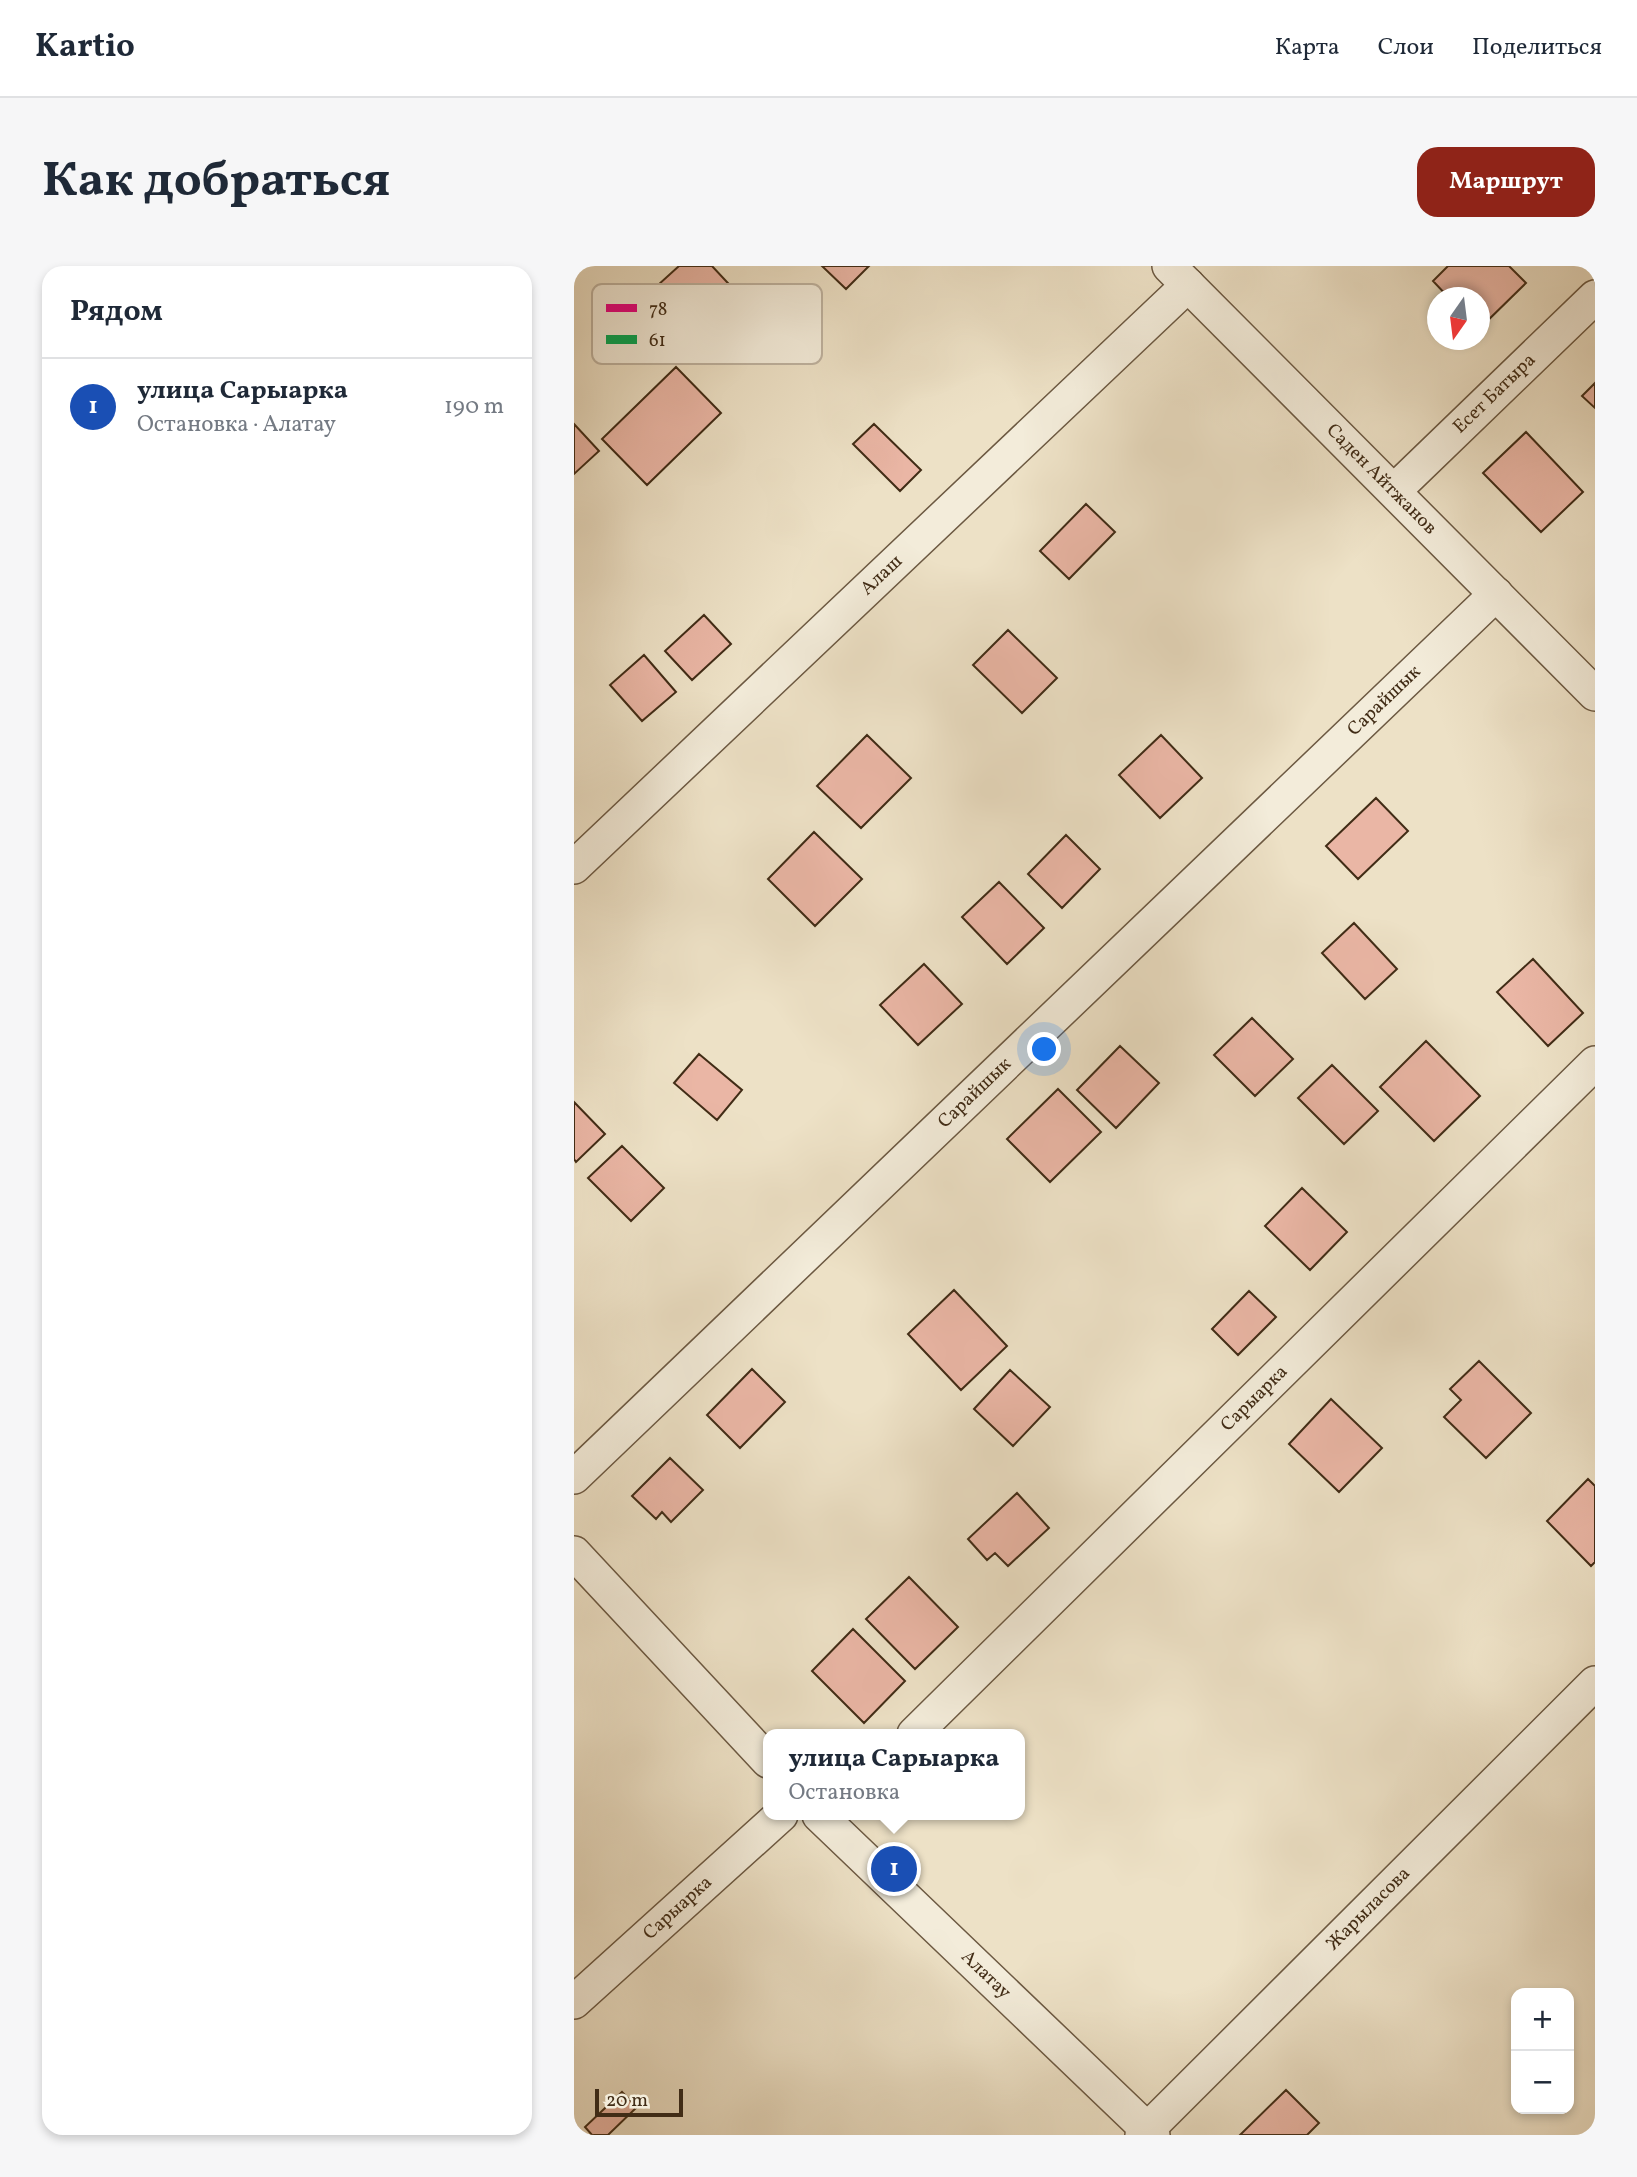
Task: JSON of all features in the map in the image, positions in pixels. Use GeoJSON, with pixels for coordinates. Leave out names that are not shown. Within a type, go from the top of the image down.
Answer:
{"type":"FeatureCollection","features":[{"type":"Feature","properties":{"kind":"street","name":"Саден Айтжанов"},"geometry":{"type":"LineString","coordinates":[[1178,275],[1595,694]]}},
{"type":"Feature","properties":{"kind":"street","name":"Алаш"},"geometry":{"type":"LineString","coordinates":[[574,867],[1178,275]]}},
{"type":"Feature","properties":{"kind":"street","name":"Есет Батыра"},"geometry":{"type":"LineString","coordinates":[[1394,491],[1595,297]]}},
{"type":"Feature","properties":{"kind":"street","name":"Сарайшык"},"geometry":{"type":"LineString","coordinates":[[574,1477],[1496,594]]}},
{"type":"Feature","properties":{"kind":"street","name":"Сарыарка"},"geometry":{"type":"LineString","coordinates":[[919,1729],[1595,1063]]}},
{"type":"Feature","properties":{"kind":"street"},"geometry":{"type":"LineString","coordinates":[[574,1553],[763,1756]]}},
{"type":"Feature","properties":{"kind":"street","name":"Жарыласова"},"geometry":{"type":"LineString","coordinates":[[1147,2133],[1595,1683]]}},
{"type":"Feature","properties":{"kind":"street","name":"Сарыарка"},"geometry":{"type":"LineString","coordinates":[[574,2002],[774,1820]]}},
{"type":"Feature","properties":{"kind":"street","name":"Алатау"},"geometry":{"type":"LineString","coordinates":[[829,1820],[1147,2133]]}},
{"type":"Feature","properties":{"kind":"building"},"geometry":{"type":"Polygon","coordinates":[[[679,266],[712,266],[729,284],[659,284],[679,266]]]}},
{"type":"Feature","properties":{"kind":"building"},"geometry":{"type":"Polygon","coordinates":[[[822,266],[869,266],[846,289],[822,266]]]}},
{"type":"Feature","properties":{"kind":"building"},"geometry":{"type":"Polygon","coordinates":[[[1448,266],[1509,266],[1526,283],[1490,318],[1490,287],[1439,287],[1433,281],[1448,266]]]}},
{"type":"Feature","properties":{"kind":"building"},"geometry":{"type":"Polygon","coordinates":[[[676,367],[721,413],[647,485],[602,439],[676,367]]]}},
{"type":"Feature","properties":{"kind":"building"},"geometry":{"type":"Polygon","coordinates":[[[1595,383],[1595,408],[1582,396],[1595,383]]]}},
{"type":"Feature","properties":{"kind":"building"},"geometry":{"type":"Polygon","coordinates":[[[574,424],[599,451],[574,474],[574,424]]]}},
{"type":"Feature","properties":{"kind":"building"},"geometry":{"type":"Polygon","coordinates":[[[874,424],[921,470],[900,491],[853,444],[874,424]]]}},
{"type":"Feature","properties":{"kind":"building"},"geometry":{"type":"Polygon","coordinates":[[[1526,432],[1583,492],[1541,532],[1483,473],[1526,432]]]}},
{"type":"Feature","properties":{"kind":"building"},"geometry":{"type":"Polygon","coordinates":[[[1086,504],[1115,532],[1069,579],[1040,551],[1086,504]]]}},
{"type":"Feature","properties":{"kind":"building"},"geometry":{"type":"Polygon","coordinates":[[[704,615],[731,644],[692,680],[665,651],[704,615]]]}},
{"type":"Feature","properties":{"kind":"building"},"geometry":{"type":"Polygon","coordinates":[[[1008,630],[1057,678],[1022,713],[973,665],[1008,630]]]}},
{"type":"Feature","properties":{"kind":"building"},"geometry":{"type":"Polygon","coordinates":[[[644,655],[676,692],[642,721],[610,685],[644,655]]]}},
{"type":"Feature","properties":{"kind":"building"},"geometry":{"type":"Polygon","coordinates":[[[867,735],[911,778],[861,828],[817,786],[867,735]]]}},
{"type":"Feature","properties":{"kind":"building"},"geometry":{"type":"Polygon","coordinates":[[[1161,735],[1202,778],[1160,818],[1119,775],[1161,735]]]}},
{"type":"Feature","properties":{"kind":"building"},"geometry":{"type":"Polygon","coordinates":[[[1376,798],[1408,831],[1358,879],[1326,846],[1376,798]]]}},
{"type":"Feature","properties":{"kind":"building"},"geometry":{"type":"Polygon","coordinates":[[[814,832],[862,879],[815,926],[768,879],[814,832]]]}},
{"type":"Feature","properties":{"kind":"building"},"geometry":{"type":"Polygon","coordinates":[[[1066,835],[1100,869],[1062,908],[1028,874],[1066,835]]]}},
{"type":"Feature","properties":{"kind":"building"},"geometry":{"type":"Polygon","coordinates":[[[999,882],[1044,928],[1007,964],[962,917],[999,882]]]}},
{"type":"Feature","properties":{"kind":"building"},"geometry":{"type":"Polygon","coordinates":[[[1354,923],[1397,969],[1365,999],[1322,953],[1354,923]]]}},
{"type":"Feature","properties":{"kind":"building"},"geometry":{"type":"Polygon","coordinates":[[[1533,959],[1583,1013],[1548,1046],[1497,992],[1533,959]]]}},
{"type":"Feature","properties":{"kind":"building"},"geometry":{"type":"Polygon","coordinates":[[[924,964],[962,1004],[918,1045],[880,1005],[924,964]]]}},
{"type":"Feature","properties":{"kind":"building"},"geometry":{"type":"Polygon","coordinates":[[[1252,1018],[1293,1059],[1255,1096],[1214,1055],[1252,1018]]]}},
{"type":"Feature","properties":{"kind":"building"},"geometry":{"type":"Polygon","coordinates":[[[1426,1041],[1480,1096],[1434,1141],[1380,1087],[1426,1041]]]}},
{"type":"Feature","properties":{"kind":"building"},"geometry":{"type":"Polygon","coordinates":[[[1120,1046],[1159,1083],[1116,1128],[1077,1090],[1120,1046]]]}},
{"type":"Feature","properties":{"kind":"building"},"geometry":{"type":"Polygon","coordinates":[[[699,1054],[742,1090],[717,1120],[674,1083],[699,1054]]]}},
{"type":"Feature","properties":{"kind":"building"},"geometry":{"type":"Polygon","coordinates":[[[1332,1065],[1378,1111],[1344,1144],[1298,1098],[1332,1065]]]}},
{"type":"Feature","properties":{"kind":"building"},"geometry":{"type":"Polygon","coordinates":[[[1058,1089],[1101,1132],[1050,1182],[1007,1139],[1058,1089]]]}},
{"type":"Feature","properties":{"kind":"building"},"geometry":{"type":"Polygon","coordinates":[[[574,1102],[605,1134],[576,1162],[574,1159],[574,1102]]]}},
{"type":"Feature","properties":{"kind":"building"},"geometry":{"type":"Polygon","coordinates":[[[622,1146],[664,1188],[631,1221],[588,1178],[622,1146]]]}},
{"type":"Feature","properties":{"kind":"building"},"geometry":{"type":"Polygon","coordinates":[[[1302,1188],[1347,1232],[1310,1270],[1265,1226],[1302,1188]]]}},
{"type":"Feature","properties":{"kind":"building"},"geometry":{"type":"Polygon","coordinates":[[[954,1290],[1007,1346],[961,1390],[908,1334],[954,1290]]]}},
{"type":"Feature","properties":{"kind":"building"},"geometry":{"type":"Polygon","coordinates":[[[1249,1291],[1276,1317],[1238,1355],[1212,1329],[1249,1291]]]}},
{"type":"Feature","properties":{"kind":"building"},"geometry":{"type":"Polygon","coordinates":[[[1479,1361],[1531,1413],[1486,1458],[1444,1417],[1461,1400],[1450,1389],[1479,1361]]]}},
{"type":"Feature","properties":{"kind":"building"},"geometry":{"type":"Polygon","coordinates":[[[752,1369],[785,1402],[740,1448],[707,1415],[752,1369]]]}},
{"type":"Feature","properties":{"kind":"building"},"geometry":{"type":"Polygon","coordinates":[[[1010,1370],[1050,1407],[1013,1446],[974,1409],[1010,1370]]]}},
{"type":"Feature","properties":{"kind":"building"},"geometry":{"type":"Polygon","coordinates":[[[1331,1399],[1382,1448],[1339,1492],[1289,1444],[1331,1399]]]}},
{"type":"Feature","properties":{"kind":"building"},"geometry":{"type":"Polygon","coordinates":[[[670,1458],[703,1490],[671,1522],[662,1512],[656,1519],[632,1496],[670,1458]]]}},
{"type":"Feature","properties":{"kind":"building"},"geometry":{"type":"Polygon","coordinates":[[[1588,1479],[1595,1486],[1595,1562],[1591,1566],[1547,1521],[1588,1479]]]}},
{"type":"Feature","properties":{"kind":"building"},"geometry":{"type":"Polygon","coordinates":[[[1017,1493],[1049,1528],[1008,1566],[995,1553],[987,1560],[968,1539],[1017,1493]]]}},
{"type":"Feature","properties":{"kind":"building"},"geometry":{"type":"Polygon","coordinates":[[[909,1577],[958,1627],[915,1669],[866,1619],[909,1577]]]}},
{"type":"Feature","properties":{"kind":"building"},"geometry":{"type":"Polygon","coordinates":[[[853,1629],[905,1681],[864,1723],[812,1671],[853,1629]]]}},
{"type":"Feature","properties":{"kind":"building"},"geometry":{"type":"Polygon","coordinates":[[[1286,2090],[1319,2123],[1307,2135],[1240,2135],[1286,2090]]]}},
{"type":"Feature","properties":{"kind":"building"},"geometry":{"type":"Polygon","coordinates":[[[622,2092],[637,2107],[608,2135],[592,2135],[585,2127],[622,2092]]]}},
{"type":"Feature","properties":{"kind":"place","name":"улица Сарыарка"},"geometry":{"type":"Point","coordinates":[894,1869]}}]}
